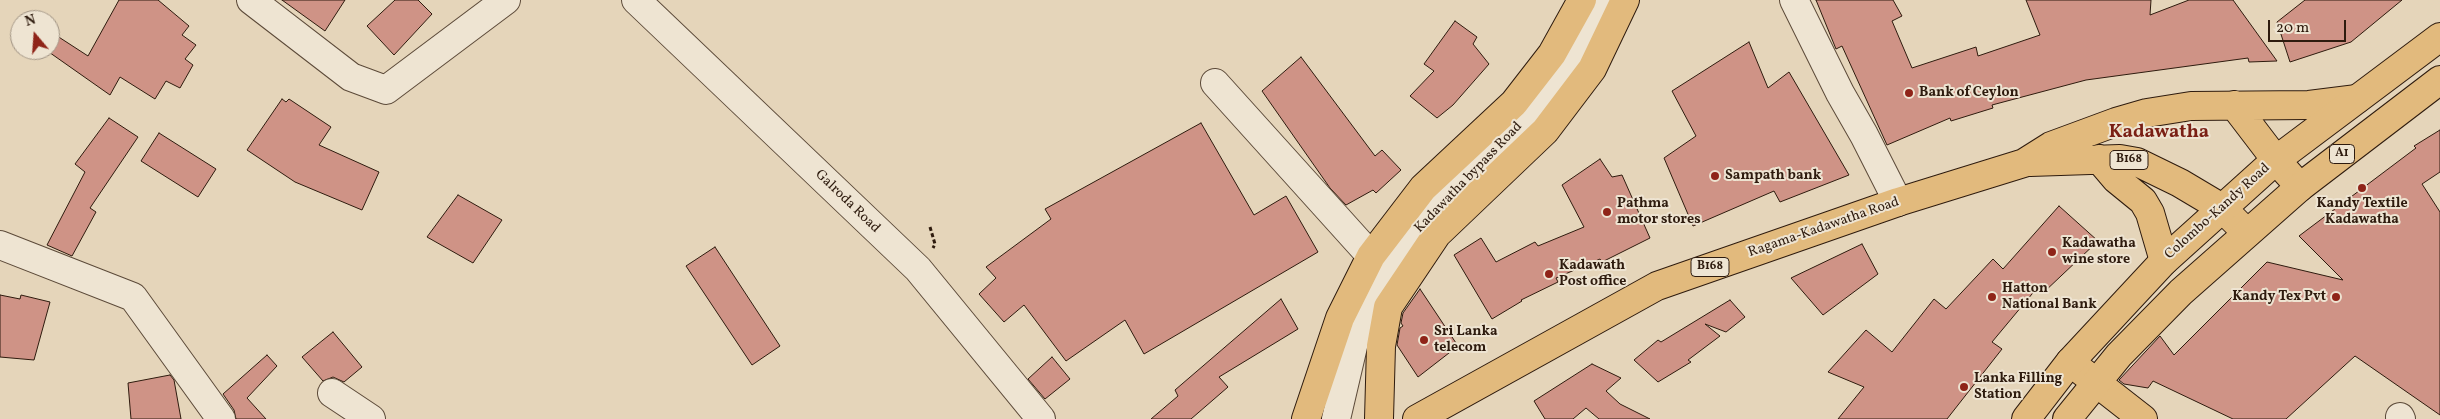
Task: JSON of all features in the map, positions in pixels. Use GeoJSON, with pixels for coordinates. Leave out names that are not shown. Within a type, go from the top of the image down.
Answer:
{"type":"FeatureCollection","features":[{"type":"Feature","properties":{"kind":"main road"},"geometry":{"type":"LineString","coordinates":[[1306,419],[1340,318],[1371,256],[1423,188],[1514,103],[1552,54],[1582,0]]}},
{"type":"Feature","properties":{"kind":"main road"},"geometry":{"type":"LineString","coordinates":[[1380,419],[1381,346],[1388,307],[1437,234],[1546,131],[1592,69],[1625,0]]}},
{"type":"Feature","properties":{"kind":"main road","name":"Colombo-Kandy Road"},"geometry":{"type":"LineString","coordinates":[[2026,419],[2070,362],[2164,261],[2276,160],[2440,37]]}},
{"type":"Feature","properties":{"kind":"main road","name":"A1"},"geometry":{"type":"LineString","coordinates":[[2067,419],[2119,355],[2181,292],[2300,186],[2440,80]]}},
{"type":"Feature","properties":{"kind":"main road","name":"B168"},"geometry":{"type":"LineString","coordinates":[[2024,163],[2051,146],[2146,113],[2191,106],[2309,105],[2357,99]]}},
{"type":"Feature","properties":{"kind":"main road"},"geometry":{"type":"LineString","coordinates":[[2234,105],[2276,160],[2300,186]]}},
{"type":"Feature","properties":{"kind":"main road","name":"B168"},"geometry":{"type":"LineString","coordinates":[[2024,163],[2120,159],[2137,162],[2180,183],[2222,208]]}},
{"type":"Feature","properties":{"kind":"main road"},"geometry":{"type":"LineString","coordinates":[[2099,160],[2116,179],[2143,201],[2150,213],[2164,261]]}},
{"type":"Feature","properties":{"kind":"main road","name":"Ragama-Kadawatha Road"},"geometry":{"type":"LineString","coordinates":[[1434,415],[1657,286],[1898,202],[2024,163]]}},
{"type":"Feature","properties":{"kind":"main road"},"geometry":{"type":"LineString","coordinates":[[2222,208],[2247,233]]}},
{"type":"Feature","properties":{"kind":"main road"},"geometry":{"type":"LineString","coordinates":[[2070,362],[2143,419]]}},
{"type":"Feature","properties":{"kind":"street"},"geometry":{"type":"LineString","coordinates":[[251,0],[351,77],[386,90],[506,0]]}},
{"type":"Feature","properties":{"kind":"street","name":"Galroda Road"},"geometry":{"type":"LineString","coordinates":[[636,0],[918,269],[1041,419]]}},
{"type":"Feature","properties":{"kind":"street","name":"Kadawatha bypass Road"},"geometry":{"type":"LineString","coordinates":[[1336,419],[1354,342],[1368,297],[1428,216],[1534,112],[1551,91],[1574,57],[1593,22],[1600,0]]}},
{"type":"Feature","properties":{"kind":"street"},"geometry":{"type":"LineString","coordinates":[[1794,0],[1840,93],[1898,202]]}},
{"type":"Feature","properties":{"kind":"street"},"geometry":{"type":"LineString","coordinates":[[1215,83],[1371,256]]}},
{"type":"Feature","properties":{"kind":"street"},"geometry":{"type":"LineString","coordinates":[[0,245],[133,297],[221,419]]}},
{"type":"Feature","properties":{"kind":"street"},"geometry":{"type":"LineString","coordinates":[[332,393],[370,419]]}},
{"type":"Feature","properties":{"kind":"building"},"geometry":{"type":"Polygon","coordinates":[[[119,0],[158,0],[189,26],[182,35],[196,45],[185,59],[193,65],[180,88],[166,81],[155,99],[120,77],[110,95],[60,60],[60,38],[88,56],[119,0]]]}},
{"type":"Feature","properties":{"kind":"building"},"geometry":{"type":"Polygon","coordinates":[[[282,0],[345,0],[325,31],[282,0]]]}},
{"type":"Feature","properties":{"kind":"building"},"geometry":{"type":"Polygon","coordinates":[[[395,0],[418,0],[432,14],[394,55],[367,26],[395,0]]]}},
{"type":"Feature","properties":{"kind":"building"},"geometry":{"type":"Polygon","coordinates":[[[1816,0],[1893,0],[1902,16],[1892,21],[1912,68],[1976,47],[1978,56],[2040,35],[2026,0],[2151,0],[2150,15],[2189,0],[2233,0],[2277,61],[2249,62],[2248,58],[2086,80],[1992,105],[1993,108],[1951,121],[1950,118],[1887,145],[1842,46],[1836,49],[1816,0]]]}},
{"type":"Feature","properties":{"kind":"building"},"geometry":{"type":"Polygon","coordinates":[[[2305,0],[2402,0],[2351,42],[2290,62],[2277,22],[2305,0]]]}},
{"type":"Feature","properties":{"kind":"building"},"geometry":{"type":"Polygon","coordinates":[[[1455,21],[1477,37],[1473,44],[1489,64],[1453,105],[1437,118],[1410,96],[1434,71],[1424,64],[1455,21]]]}},
{"type":"Feature","properties":{"kind":"building"},"geometry":{"type":"Polygon","coordinates":[[[1749,42],[1768,88],[1789,72],[1849,175],[1780,202],[1774,191],[1693,226],[1664,158],[1696,136],[1672,91],[1749,42]]]}},
{"type":"Feature","properties":{"kind":"building"},"geometry":{"type":"Polygon","coordinates":[[[1301,57],[1375,156],[1382,150],[1401,170],[1376,193],[1373,190],[1346,205],[1330,188],[1262,91],[1301,57]]]}},
{"type":"Feature","properties":{"kind":"building"},"geometry":{"type":"Polygon","coordinates":[[[282,99],[286,102],[289,99],[331,127],[319,145],[379,172],[362,210],[295,182],[247,150],[282,99]]]}},
{"type":"Feature","properties":{"kind":"building"},"geometry":{"type":"Polygon","coordinates":[[[109,118],[138,137],[90,208],[96,212],[72,256],[47,245],[85,172],[75,164],[109,118]]]}},
{"type":"Feature","properties":{"kind":"building"},"geometry":{"type":"Polygon","coordinates":[[[1201,123],[1254,215],[1286,196],[1318,252],[1144,354],[1125,320],[1066,361],[1024,305],[1004,322],[979,294],[996,278],[986,267],[1051,219],[1045,209],[1201,123]]]}},
{"type":"Feature","properties":{"kind":"building","name":"Kandy Tex Pvt"},"geometry":{"type":"Polygon","coordinates":[[[2440,130],[2440,172],[2422,184],[2440,212],[2440,415],[2355,356],[2286,419],[2233,419],[2153,381],[2148,388],[2124,384],[2119,380],[2160,336],[2174,355],[2267,262],[2343,280],[2299,236],[2416,148],[2414,146],[2440,130]]]}},
{"type":"Feature","properties":{"kind":"building"},"geometry":{"type":"Polygon","coordinates":[[[159,133],[216,169],[198,197],[141,161],[159,133]]]}},
{"type":"Feature","properties":{"kind":"building"},"geometry":{"type":"Polygon","coordinates":[[[1600,159],[1612,177],[1622,175],[1650,238],[1602,262],[1600,259],[1556,278],[1558,282],[1521,300],[1492,319],[1454,255],[1481,238],[1496,262],[1535,242],[1538,246],[1584,227],[1562,185],[1600,159]]]}},
{"type":"Feature","properties":{"kind":"building"},"geometry":{"type":"Polygon","coordinates":[[[458,195],[502,220],[473,263],[427,237],[458,195]]]}},
{"type":"Feature","properties":{"kind":"building"},"geometry":{"type":"Polygon","coordinates":[[[2059,206],[2098,241],[2043,293],[2037,288],[1992,342],[2002,349],[1947,419],[1838,419],[1864,387],[1828,372],[1866,330],[1892,352],[1934,299],[1946,309],[1993,259],[2003,269],[2059,206]]]}},
{"type":"Feature","properties":{"kind":"building"},"geometry":{"type":"Polygon","coordinates":[[[1862,244],[1878,274],[1823,315],[1791,278],[1862,244]]]}},
{"type":"Feature","properties":{"kind":"building"},"geometry":{"type":"Polygon","coordinates":[[[715,247],[780,346],[752,365],[686,266],[715,247]]]}},
{"type":"Feature","properties":{"kind":"building","name":"Sri Lanka telecom"},"geometry":{"type":"Polygon","coordinates":[[[1420,289],[1458,346],[1418,377],[1397,345],[1400,328],[1403,326],[1401,323],[1403,313],[1420,289]]]}},
{"type":"Feature","properties":{"kind":"building"},"geometry":{"type":"Polygon","coordinates":[[[0,295],[20,299],[21,295],[50,302],[34,360],[0,357],[0,295]]]}},
{"type":"Feature","properties":{"kind":"building"},"geometry":{"type":"Polygon","coordinates":[[[1281,299],[1298,329],[1219,377],[1228,387],[1191,419],[1151,419],[1178,396],[1175,390],[1281,299]]]}},
{"type":"Feature","properties":{"kind":"building"},"geometry":{"type":"Polygon","coordinates":[[[1730,300],[1745,317],[1726,332],[1705,324],[1720,336],[1688,360],[1691,362],[1658,382],[1634,360],[1658,340],[1661,342],[1730,300]]]}},
{"type":"Feature","properties":{"kind":"building"},"geometry":{"type":"Polygon","coordinates":[[[333,332],[362,367],[344,382],[333,377],[323,381],[302,357],[333,332]]]}},
{"type":"Feature","properties":{"kind":"building"},"geometry":{"type":"Polygon","coordinates":[[[267,355],[277,366],[247,398],[266,419],[236,419],[234,410],[223,394],[267,355]]]}},
{"type":"Feature","properties":{"kind":"building"},"geometry":{"type":"Polygon","coordinates":[[[1052,357],[1070,379],[1045,399],[1028,379],[1052,357]]]}},
{"type":"Feature","properties":{"kind":"building"},"geometry":{"type":"Polygon","coordinates":[[[1592,364],[1621,378],[1606,391],[1620,404],[1650,419],[1599,419],[1586,408],[1573,419],[1545,419],[1534,401],[1592,364]]]}},
{"type":"Feature","properties":{"kind":"building"},"geometry":{"type":"Polygon","coordinates":[[[170,375],[174,380],[181,419],[131,419],[128,383],[170,375]]]}},
{"type":"Feature","properties":{"kind":"place","name":"Bank of Ceylon"},"geometry":{"type":"Point","coordinates":[1909,93]}},
{"type":"Feature","properties":{"kind":"place","name":"Sampath bank"},"geometry":{"type":"Point","coordinates":[1715,176]}},
{"type":"Feature","properties":{"kind":"place","name":"Kandy Textile Kadawatha"},"geometry":{"type":"Point","coordinates":[2362,188]}},
{"type":"Feature","properties":{"kind":"place","name":"Pathma motor stores"},"geometry":{"type":"Point","coordinates":[1607,212]}},
{"type":"Feature","properties":{"kind":"place","name":"Kadawatha wine store"},"geometry":{"type":"Point","coordinates":[2052,252]}},
{"type":"Feature","properties":{"kind":"place","name":"Kadawath Post office"},"geometry":{"type":"Point","coordinates":[1549,274]}},
{"type":"Feature","properties":{"kind":"place","name":"Hatton National Bank"},"geometry":{"type":"Point","coordinates":[1992,297]}},
{"type":"Feature","properties":{"kind":"place","name":"Kandy Tex Pvt"},"geometry":{"type":"Point","coordinates":[2336,297]}},
{"type":"Feature","properties":{"kind":"place","name":"Sri Lanka telecom"},"geometry":{"type":"Point","coordinates":[1424,340]}},
{"type":"Feature","properties":{"kind":"place","name":"Lanka Filling Station"},"geometry":{"type":"Point","coordinates":[1964,387]}},
{"type":"Feature","properties":{"kind":"district","name":"Kadawatha"},"geometry":{"type":"Point","coordinates":[2159,134]}}]}
